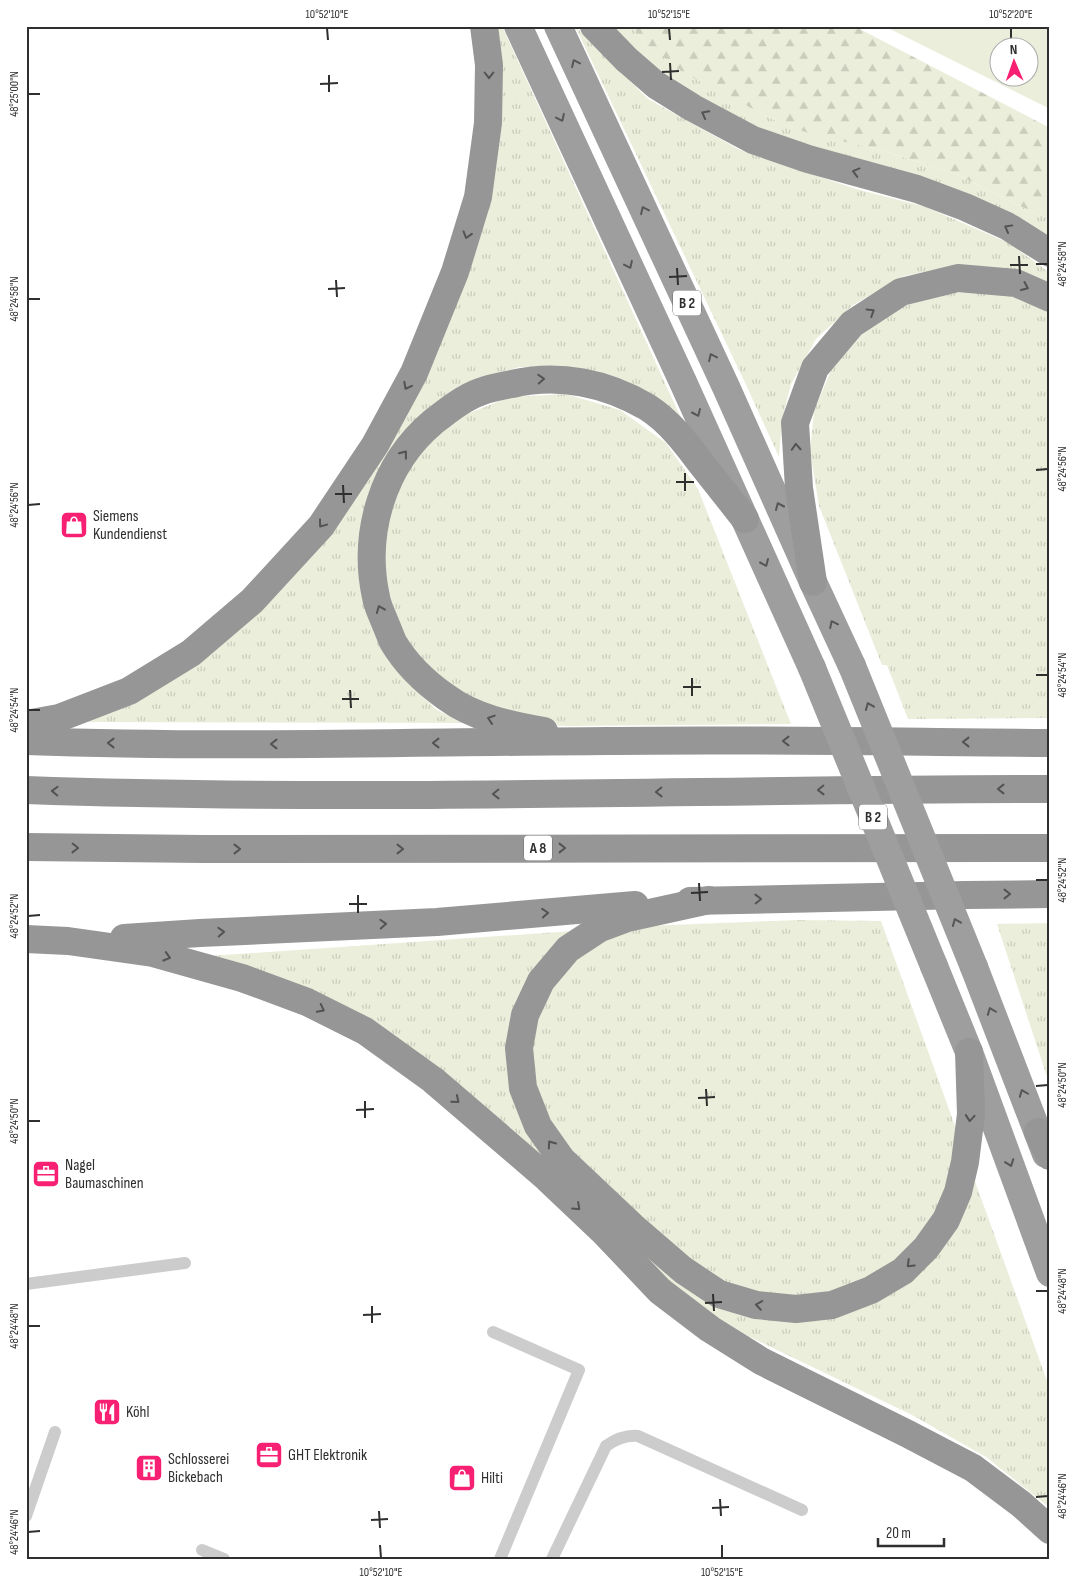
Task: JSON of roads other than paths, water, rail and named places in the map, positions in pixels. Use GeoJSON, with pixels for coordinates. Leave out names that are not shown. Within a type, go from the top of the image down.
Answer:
{"type":"FeatureCollection","features":[{"type":"Feature","properties":{"kind":"highway"},"geometry":{"type":"LineString","coordinates":[[26,724],[59,718],[129,691],[192,653],[252,601],[321,526],[375,445],[414,373],[455,272],[478,196],[488,123],[489,64],[484,26]]}},
{"type":"Feature","properties":{"kind":"highway","name":"B 2"},"geometry":{"type":"LineString","coordinates":[[518,26],[683,382],[812,668],[969,1052]]}},
{"type":"Feature","properties":{"kind":"highway","name":"B 2"},"geometry":{"type":"LineString","coordinates":[[558,26],[726,387],[852,666],[1044,1144]]}},
{"type":"Feature","properties":{"kind":"highway"},"geometry":{"type":"LineString","coordinates":[[594,26],[626,59],[656,85],[693,108],[753,140],[808,159],[916,189],[965,207],[1007,226],[1050,253]]}},
{"type":"Feature","properties":{"kind":"highway"},"geometry":{"type":"LineString","coordinates":[[813,582],[798,488],[795,423],[815,368],[852,324],[902,292],[958,278],[1016,284],[1050,298]]}},
{"type":"Feature","properties":{"kind":"highway"},"geometry":{"type":"LineString","coordinates":[[607,741],[516,726],[492,720],[476,713],[447,698],[427,682],[393,642],[376,599],[372,578],[372,539],[381,497],[397,463],[425,430],[461,402],[480,392],[538,379],[579,381],[604,387],[622,395],[648,408],[664,421],[682,439],[745,519]]}},
{"type":"Feature","properties":{"kind":"highway"},"geometry":{"type":"LineString","coordinates":[[26,741],[356,744],[607,741],[1050,743]]}},
{"type":"Feature","properties":{"kind":"highway"},"geometry":{"type":"LineString","coordinates":[[26,790],[354,795],[1050,788]]}},
{"type":"Feature","properties":{"kind":"highway","name":"A 8"},"geometry":{"type":"LineString","coordinates":[[26,848],[1050,848]]}},
{"type":"Feature","properties":{"kind":"highway"},"geometry":{"type":"LineString","coordinates":[[68,941],[437,922],[709,900],[1050,894]]}},
{"type":"Feature","properties":{"kind":"highway"},"geometry":{"type":"LineString","coordinates":[[709,900],[627,918],[600,928],[568,950],[541,981],[525,1015],[519,1048],[523,1088],[538,1126],[562,1160],[632,1226],[683,1270],[719,1294],[756,1305],[796,1309],[832,1305],[871,1290],[903,1271],[926,1248],[946,1220],[958,1192],[965,1162],[971,1114],[969,1052]]}},
{"type":"Feature","properties":{"kind":"highway"},"geometry":{"type":"LineString","coordinates":[[26,939],[68,941],[153,953],[242,978],[307,1002],[365,1031],[433,1080],[547,1178],[604,1232],[660,1291],[710,1329],[761,1361],[973,1468],[1021,1504],[1050,1530]]}},
{"type":"Feature","properties":{"kind":"highway"},"geometry":{"type":"LineString","coordinates":[[969,1052],[1050,1273]]}},
{"type":"Feature","properties":{"kind":"highway"},"geometry":{"type":"LineString","coordinates":[[1044,1144],[1050,1165]]}},
{"type":"Feature","properties":{"kind":"lane"},"geometry":{"type":"LineString","coordinates":[[26,1284],[185,1263]]}},
{"type":"Feature","properties":{"kind":"lane"},"geometry":{"type":"LineString","coordinates":[[493,1332],[579,1370],[500,1559]]}},
{"type":"Feature","properties":{"kind":"lane"},"geometry":{"type":"LineString","coordinates":[[26,1516],[55,1432]]}},
{"type":"Feature","properties":{"kind":"lane"},"geometry":{"type":"LineString","coordinates":[[552,1559],[606,1446],[630,1435],[638,1436],[802,1510]]}},
{"type":"Feature","properties":{"kind":"lane"},"geometry":{"type":"LineString","coordinates":[[202,1550],[224,1559]]}},
{"type":"Feature","properties":{"kind":"place","name":"Siemens Kundendienst"},"geometry":{"type":"Point","coordinates":[74,525]}},
{"type":"Feature","properties":{"kind":"place","name":"Nagel Baumaschinen"},"geometry":{"type":"Point","coordinates":[46,1174]}},
{"type":"Feature","properties":{"kind":"place","name":"Köhl"},"geometry":{"type":"Point","coordinates":[107,1412]}},
{"type":"Feature","properties":{"kind":"place","name":"GHT Elektronik"},"geometry":{"type":"Point","coordinates":[269,1455]}},
{"type":"Feature","properties":{"kind":"place","name":"Schlosserei Bickebach"},"geometry":{"type":"Point","coordinates":[149,1468]}},
{"type":"Feature","properties":{"kind":"place","name":"Hilti"},"geometry":{"type":"Point","coordinates":[462,1478]}}]}
